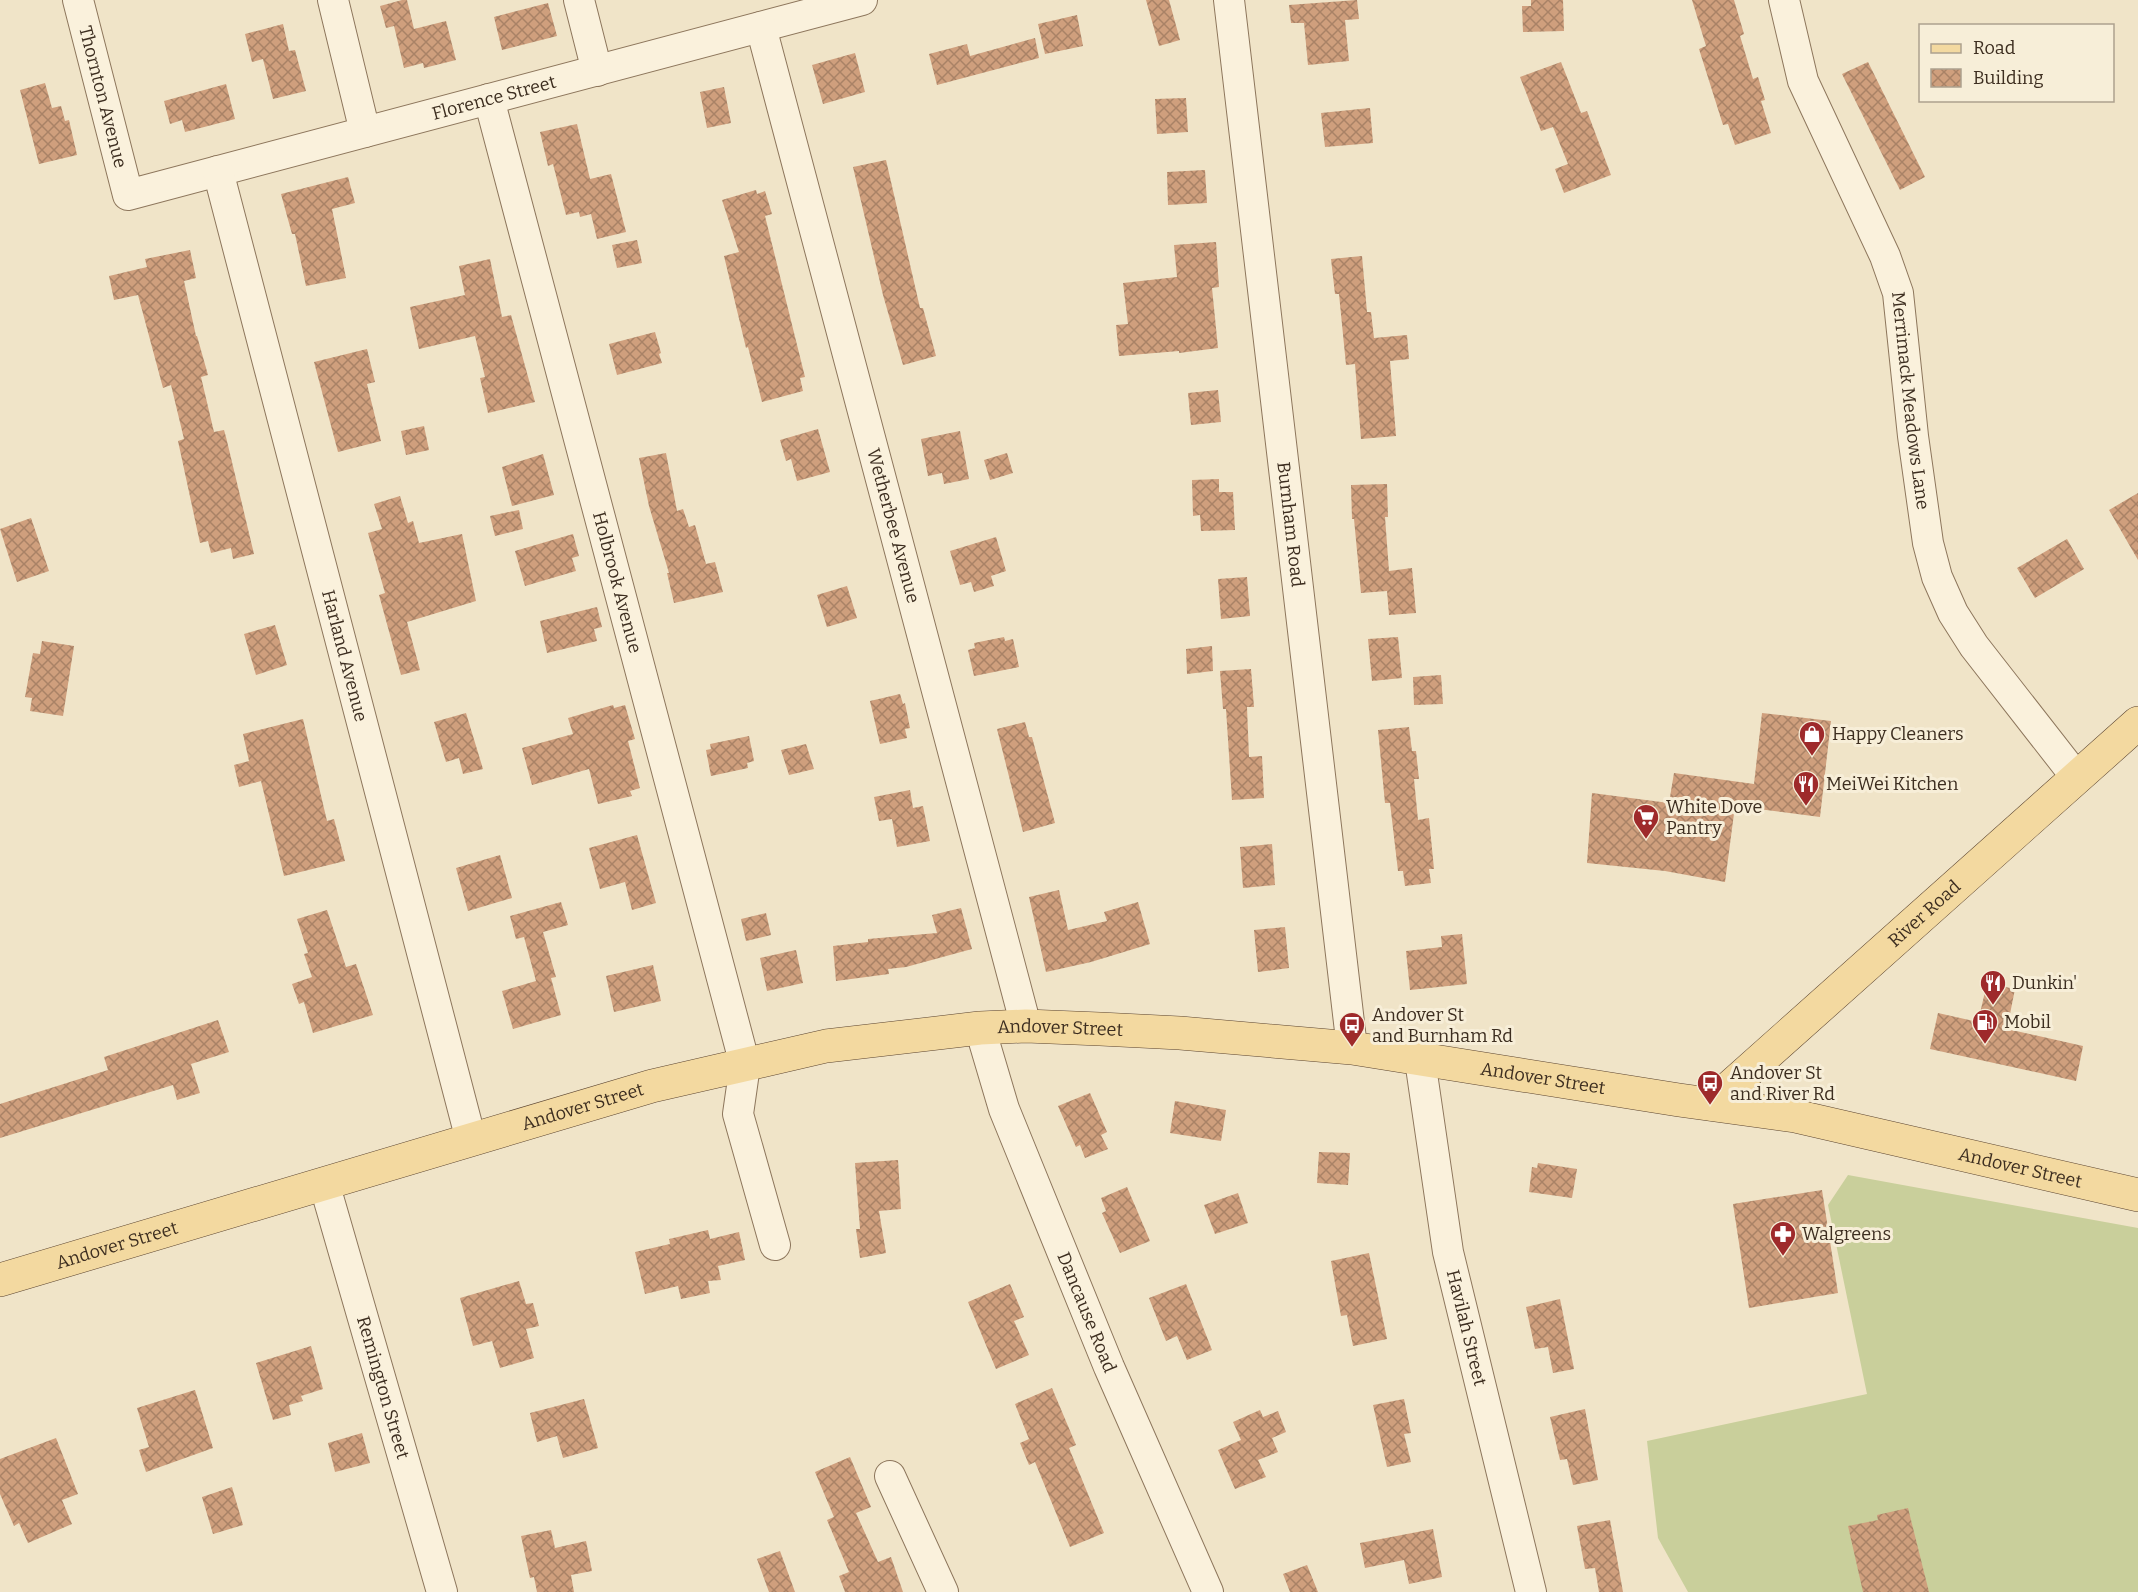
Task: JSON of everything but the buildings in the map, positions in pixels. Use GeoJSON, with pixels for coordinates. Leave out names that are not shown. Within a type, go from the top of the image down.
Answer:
{"type":"FeatureCollection","features":[{"type":"Feature","properties":{"kind":"main road","name":"River Road"},"geometry":{"type":"LineString","coordinates":[[1711,1104],[2138,723]]}},
{"type":"Feature","properties":{"kind":"main road","name":"Andover Street"},"geometry":{"type":"LineString","coordinates":[[0,1280],[652,1086],[826,1046],[980,1028],[1026,1026],[1180,1033],[1352,1048],[1795,1116],[2138,1195]]}},
{"type":"Feature","properties":{"kind":"street","name":"Thornton Avenue"},"geometry":{"type":"LineString","coordinates":[[78,0],[128,195]]}},
{"type":"Feature","properties":{"kind":"street"},"geometry":{"type":"LineString","coordinates":[[333,0],[365,132]]}},
{"type":"Feature","properties":{"kind":"street"},"geometry":{"type":"LineString","coordinates":[[579,0],[597,70]]}},
{"type":"Feature","properties":{"kind":"street","name":"Burnham Road"},"geometry":{"type":"LineString","coordinates":[[1230,0],[1352,1048]]}},
{"type":"Feature","properties":{"kind":"street","name":"Merrimack Meadows Lane"},"geometry":{"type":"LineString","coordinates":[[1784,0],[1803,81],[1886,256],[1898,292],[1913,436],[1928,543],[1936,577],[1953,613],[1974,646],[2077,778]]}},
{"type":"Feature","properties":{"kind":"street","name":"Florence Street"},"geometry":{"type":"LineString","coordinates":[[128,195],[761,27],[845,2]]}},
{"type":"Feature","properties":{"kind":"street","name":"Wetherbee Avenue"},"geometry":{"type":"LineString","coordinates":[[761,27],[1026,1026]]}},
{"type":"Feature","properties":{"kind":"street","name":"Holbrook Avenue"},"geometry":{"type":"LineString","coordinates":[[489,99],[746,1065]]}},
{"type":"Feature","properties":{"kind":"street","name":"Harland Avenue"},"geometry":{"type":"LineString","coordinates":[[218,171],[471,1140]]}},
{"type":"Feature","properties":{"kind":"street","name":"Dancause Road"},"geometry":{"type":"LineString","coordinates":[[980,1028],[1004,1109],[1109,1367],[1208,1592]]}},
{"type":"Feature","properties":{"kind":"street","name":"Havilah Street"},"geometry":{"type":"LineString","coordinates":[[1420,1060],[1448,1252],[1531,1592]]}},
{"type":"Feature","properties":{"kind":"street"},"geometry":{"type":"LineString","coordinates":[[746,1065],[738,1114],[775,1245]]}},
{"type":"Feature","properties":{"kind":"street","name":"Remington Street"},"geometry":{"type":"LineString","coordinates":[[324,1184],[442,1592]]}},
{"type":"Feature","properties":{"kind":"street"},"geometry":{"type":"LineString","coordinates":[[890,1476],[943,1592]]}},
{"type":"Feature","properties":{"kind":"green space"},"geometry":{"type":"Polygon","coordinates":[[[1848,1175],[2138,1228],[2138,1592],[1688,1592],[1658,1538],[1647,1441],[1867,1394],[1828,1205],[1848,1175]]]}},
{"type":"Feature","properties":{"kind":"place","name":"Happy Cleaners"},"geometry":{"type":"Point","coordinates":[1812,757]}},
{"type":"Feature","properties":{"kind":"place","name":"MeiWei Kitchen"},"geometry":{"type":"Point","coordinates":[1806,807]}},
{"type":"Feature","properties":{"kind":"place","name":"White Dove Pantry"},"geometry":{"type":"Point","coordinates":[1646,840]}},
{"type":"Feature","properties":{"kind":"place","name":"Dunkin'"},"geometry":{"type":"Point","coordinates":[1993,1006]}},
{"type":"Feature","properties":{"kind":"place","name":"Mobil"},"geometry":{"type":"Point","coordinates":[1985,1045]}},
{"type":"Feature","properties":{"kind":"place","name":"Andover St and Burnham Rd"},"geometry":{"type":"Point","coordinates":[1352,1048]}},
{"type":"Feature","properties":{"kind":"place","name":"Andover St and River Rd"},"geometry":{"type":"Point","coordinates":[1710,1106]}},
{"type":"Feature","properties":{"kind":"place","name":"Walgreens"},"geometry":{"type":"Point","coordinates":[1783,1257]}}]}
